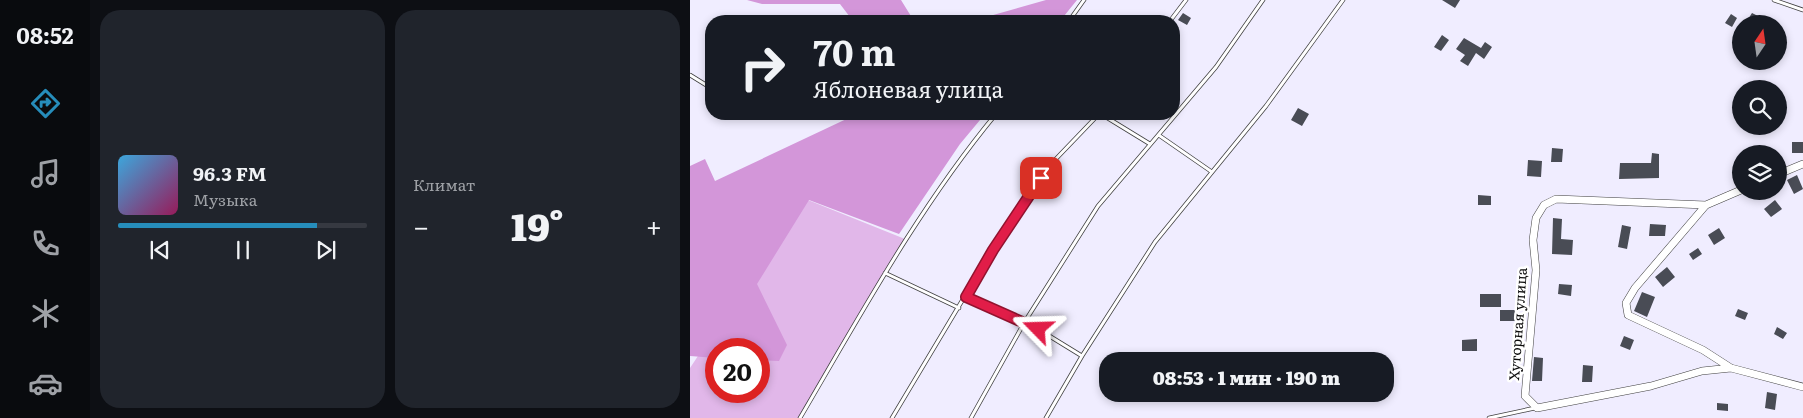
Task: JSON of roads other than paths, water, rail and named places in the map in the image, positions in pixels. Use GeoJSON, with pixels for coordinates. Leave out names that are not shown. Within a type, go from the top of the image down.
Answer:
{"type":"FeatureCollection","features":[{"type":"Feature","properties":{"kind":"street"},"geometry":{"type":"LineString","coordinates":[[1787,171],[1803,164]]}},
{"type":"Feature","properties":{"kind":"street"},"geometry":{"type":"LineString","coordinates":[[1732,194],[1706,206],[1635,288],[1626,302],[1628,315],[1703,350],[1731,368],[1785,384],[1803,386]]}},
{"type":"Feature","properties":{"kind":"street","name":"Хуторная улица"},"geometry":{"type":"LineString","coordinates":[[1537,408],[1525,396],[1536,270],[1533,240],[1536,218],[1544,205],[1556,199],[1706,206]]}},
{"type":"Feature","properties":{"kind":"street"},"geometry":{"type":"LineString","coordinates":[[1537,408],[1651,386],[1702,370],[1731,368]]}},
{"type":"Feature","properties":{"kind":"lane"},"geometry":{"type":"LineString","coordinates":[[1073,15],[1084,0]]}},
{"type":"Feature","properties":{"kind":"lane"},"geometry":{"type":"LineString","coordinates":[[1175,15],[1186,0]]}},
{"type":"Feature","properties":{"kind":"lane"},"geometry":{"type":"LineString","coordinates":[[1180,111],[1216,67],[1263,0]]}},
{"type":"Feature","properties":{"kind":"lane"},"geometry":{"type":"LineString","coordinates":[[1046,418],[1082,356],[1155,242],[1266,106],[1343,0]]}},
{"type":"Feature","properties":{"kind":"lane"},"geometry":{"type":"LineString","coordinates":[[1774,0],[1803,10]]}},
{"type":"Feature","properties":{"kind":"lane"},"geometry":{"type":"LineString","coordinates":[[690,75],[705,84]]}},
{"type":"Feature","properties":{"kind":"lane"},"geometry":{"type":"LineString","coordinates":[[800,418],[905,239],[961,156],[991,120]]}},
{"type":"Feature","properties":{"kind":"lane"},"geometry":{"type":"LineString","coordinates":[[892,418],[993,250],[1051,164],[1094,120]]}},
{"type":"Feature","properties":{"kind":"lane"},"geometry":{"type":"LineString","coordinates":[[1110,120],[1150,144]]}},
{"type":"Feature","properties":{"kind":"lane"},"geometry":{"type":"LineString","coordinates":[[971,418],[1024,323],[1098,206],[1150,144],[1160,136],[1173,120]]}},
{"type":"Feature","properties":{"kind":"lane"},"geometry":{"type":"LineString","coordinates":[[1160,136],[1212,172]]}},
{"type":"Feature","properties":{"kind":"lane"},"geometry":{"type":"LineString","coordinates":[[885,273],[959,308]]}},
{"type":"Feature","properties":{"kind":"lane"},"geometry":{"type":"LineString","coordinates":[[966,297],[1038,329],[1082,356]]}},
{"type":"Feature","properties":{"kind":"lane"},"geometry":{"type":"LineString","coordinates":[[1489,418],[1537,408]]}}]}
